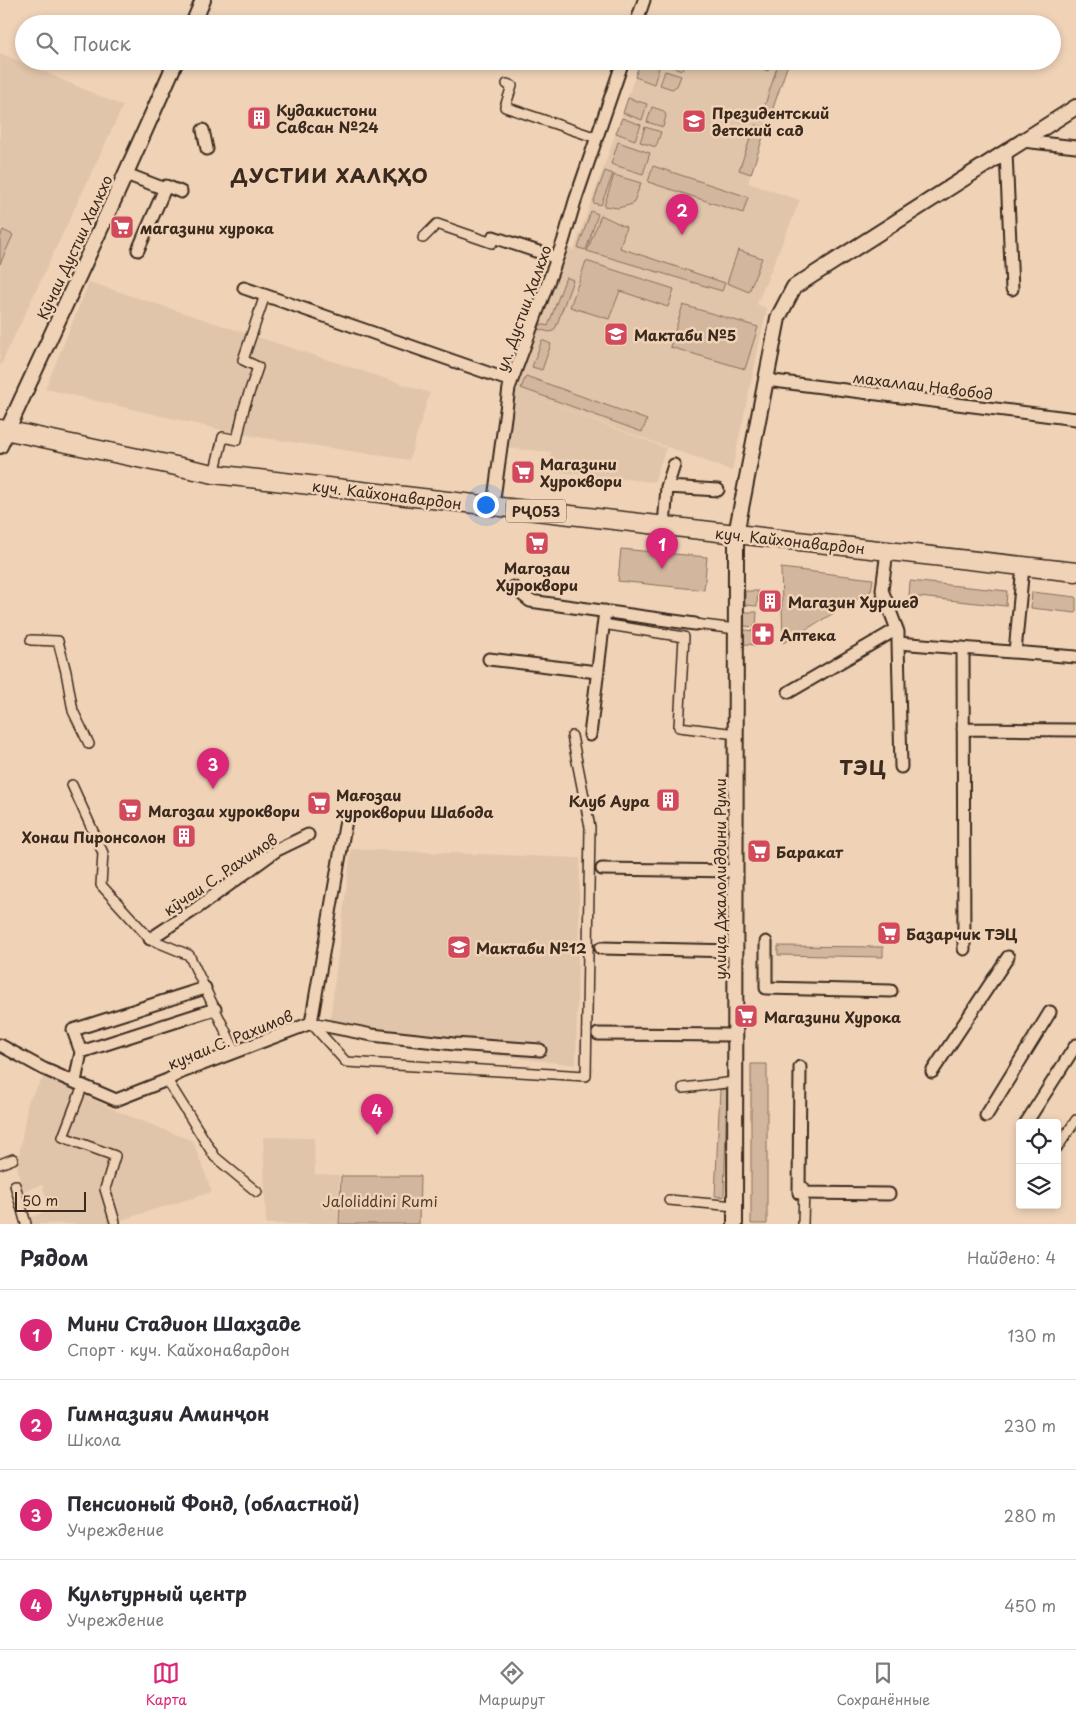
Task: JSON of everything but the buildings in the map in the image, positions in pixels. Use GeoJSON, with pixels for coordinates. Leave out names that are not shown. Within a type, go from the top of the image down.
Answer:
{"type":"FeatureCollection","features":[{"type":"Feature","properties":{"kind":"main road","name":"куч. Кайхонавардон"},"geometry":{"type":"LineString","coordinates":[[2,435],[214,474],[1076,572]]}},
{"type":"Feature","properties":{"kind":"street"},"geometry":{"type":"LineString","coordinates":[[197,15],[203,0]]}},
{"type":"Feature","properties":{"kind":"street"},"geometry":{"type":"LineString","coordinates":[[639,15],[644,0]]}},
{"type":"Feature","properties":{"kind":"street","name":"Кӯчаи Дустии Халкхо"},"geometry":{"type":"LineString","coordinates":[[2,435],[126,174],[172,70]]}},
{"type":"Feature","properties":{"kind":"street","name":"ул. Дустии Халкхо"},"geometry":{"type":"LineString","coordinates":[[493,506],[511,381],[557,258],[620,70]]}},
{"type":"Feature","properties":{"kind":"street"},"geometry":{"type":"LineString","coordinates":[[507,84],[512,86],[506,107],[597,138]]}},
{"type":"Feature","properties":{"kind":"street","name":"улица Джалолиддини Руми"},"geometry":{"type":"LineString","coordinates":[[735,1224],[736,534],[778,318],[794,288],[1076,107]]}},
{"type":"Feature","properties":{"kind":"street"},"geometry":{"type":"LineString","coordinates":[[203,130],[207,149]]}},
{"type":"Feature","properties":{"kind":"street"},"geometry":{"type":"LineString","coordinates":[[1023,142],[1076,146]]}},
{"type":"Feature","properties":{"kind":"street"},"geometry":{"type":"LineString","coordinates":[[1006,152],[1012,289]]}},
{"type":"Feature","properties":{"kind":"street"},"geometry":{"type":"LineString","coordinates":[[126,174],[165,189]]}},
{"type":"Feature","properties":{"kind":"street"},"geometry":{"type":"LineString","coordinates":[[138,250],[166,186],[181,192]]}},
{"type":"Feature","properties":{"kind":"street"},"geometry":{"type":"LineString","coordinates":[[423,238],[437,224],[557,258]]}},
{"type":"Feature","properties":{"kind":"street"},"geometry":{"type":"LineString","coordinates":[[244,288],[511,381]]}},
{"type":"Feature","properties":{"kind":"street"},"geometry":{"type":"LineString","coordinates":[[214,474],[223,437],[237,440],[244,408],[258,367],[243,360],[265,295]]}},
{"type":"Feature","properties":{"kind":"street","name":"махаллаи Навобод"},"geometry":{"type":"LineString","coordinates":[[766,380],[1076,419]]}},
{"type":"Feature","properties":{"kind":"street"},"geometry":{"type":"LineString","coordinates":[[664,526],[667,487],[674,465]]}},
{"type":"Feature","properties":{"kind":"street"},"geometry":{"type":"LineString","coordinates":[[667,487],[718,490]]}},
{"type":"Feature","properties":{"kind":"street"},"geometry":{"type":"LineString","coordinates":[[887,551],[882,590],[897,629],[901,767]]}},
{"type":"Feature","properties":{"kind":"street"},"geometry":{"type":"LineString","coordinates":[[1015,652],[1023,566]]}},
{"type":"Feature","properties":{"kind":"street"},"geometry":{"type":"LineString","coordinates":[[513,587],[530,601],[736,629]]}},
{"type":"Feature","properties":{"kind":"street"},"geometry":{"type":"LineString","coordinates":[[590,735],[605,612]]}},
{"type":"Feature","properties":{"kind":"street"},"geometry":{"type":"LineString","coordinates":[[603,624],[684,636],[679,727],[736,734]]}},
{"type":"Feature","properties":{"kind":"street"},"geometry":{"type":"LineString","coordinates":[[789,692],[897,629]]}},
{"type":"Feature","properties":{"kind":"street"},"geometry":{"type":"LineString","coordinates":[[31,640],[58,641],[73,711],[89,744]]}},
{"type":"Feature","properties":{"kind":"street"},"geometry":{"type":"LineString","coordinates":[[898,643],[1076,657]]}},
{"type":"Feature","properties":{"kind":"street"},"geometry":{"type":"LineString","coordinates":[[963,648],[964,948]]}},
{"type":"Feature","properties":{"kind":"street"},"geometry":{"type":"LineString","coordinates":[[489,659],[597,672]]}},
{"type":"Feature","properties":{"kind":"street"},"geometry":{"type":"LineString","coordinates":[[963,729],[1076,730]]}},
{"type":"Feature","properties":{"kind":"street"},"geometry":{"type":"LineString","coordinates":[[311,1023],[346,1062],[586,1076],[590,826],[572,736]]}},
{"type":"Feature","properties":{"kind":"street"},"geometry":{"type":"LineString","coordinates":[[72,785],[103,853],[101,886],[150,939],[189,955],[235,1051]]}},
{"type":"Feature","properties":{"kind":"street","name":"кучаи С. Рахимов"},"geometry":{"type":"LineString","coordinates":[[0,1045],[78,1087],[116,1100],[235,1051],[311,1023],[346,820]]}},
{"type":"Feature","properties":{"kind":"street","name":"кӯчаи С. Рахимов"},"geometry":{"type":"LineString","coordinates":[[150,939],[197,908],[277,850],[308,835]]}},
{"type":"Feature","properties":{"kind":"street"},"geometry":{"type":"LineString","coordinates":[[602,869],[736,872]]}},
{"type":"Feature","properties":{"kind":"street"},"geometry":{"type":"LineString","coordinates":[[766,942],[766,988],[891,991]]}},
{"type":"Feature","properties":{"kind":"street"},"geometry":{"type":"LineString","coordinates":[[601,948],[735,951]]}},
{"type":"Feature","properties":{"kind":"street"},"geometry":{"type":"LineString","coordinates":[[932,1072],[1008,957]]}},
{"type":"Feature","properties":{"kind":"street"},"geometry":{"type":"LineString","coordinates":[[115,1222],[104,1189],[114,1156],[63,1137],[78,1087],[81,1052],[74,1030],[205,988]]}},
{"type":"Feature","properties":{"kind":"street"},"geometry":{"type":"LineString","coordinates":[[81,1052],[215,1009]]}},
{"type":"Feature","properties":{"kind":"street"},"geometry":{"type":"LineString","coordinates":[[986,1116],[1050,1012]]}},
{"type":"Feature","properties":{"kind":"street"},"geometry":{"type":"LineString","coordinates":[[311,1023],[372,1035],[454,1044],[540,1050]]}},
{"type":"Feature","properties":{"kind":"street"},"geometry":{"type":"LineString","coordinates":[[598,1034],[735,1035]]}},
{"type":"Feature","properties":{"kind":"street"},"geometry":{"type":"LineString","coordinates":[[1029,1119],[1076,1045]]}},
{"type":"Feature","properties":{"kind":"street"},"geometry":{"type":"LineString","coordinates":[[802,1068],[799,1193],[889,1194]]}},
{"type":"Feature","properties":{"kind":"street"},"geometry":{"type":"LineString","coordinates":[[167,1080],[215,1157],[258,1192]]}},
{"type":"Feature","properties":{"kind":"street"},"geometry":{"type":"LineString","coordinates":[[683,1088],[735,1082]]}},
{"type":"Feature","properties":{"kind":"street"},"geometry":{"type":"LineString","coordinates":[[1061,1142],[1076,1120]]}},
{"type":"Feature","properties":{"kind":"street"},"geometry":{"type":"LineString","coordinates":[[0,1164],[13,1159]]}},
{"type":"Feature","properties":{"kind":"street"},"geometry":{"type":"LineString","coordinates":[[15,1185],[26,1224]]}},
{"type":"Feature","properties":{"kind":"street"},"geometry":{"type":"LineString","coordinates":[[803,1224],[804,1194]]}},
{"type":"Feature","properties":{"kind":"street"},"geometry":{"type":"LineString","coordinates":[[669,1200],[735,1206]]}},
{"type":"Feature","properties":{"kind":"shaded area"},"geometry":{"type":"Polygon","coordinates":[[[0,53],[15,59],[15,70],[39,70],[123,106],[0,367],[0,53]]]}},
{"type":"Feature","properties":{"kind":"shaded area"},"geometry":{"type":"Polygon","coordinates":[[[637,70],[786,70],[748,183],[800,200],[757,304],[767,308],[732,471],[537,399],[666,448],[654,482],[546,471],[551,452],[505,448],[514,390],[568,248],[574,250],[637,70]]]}},
{"type":"Feature","properties":{"kind":"shaded area"},"geometry":{"type":"Polygon","coordinates":[[[89,282],[430,393],[409,460],[239,434],[45,389],[89,282]]]}},
{"type":"Feature","properties":{"kind":"shaded area","name":"Мактаби №12"},"geometry":{"type":"Polygon","coordinates":[[[351,849],[580,858],[576,1065],[328,1036],[351,849]]]}},
{"type":"Feature","properties":{"kind":"shaded area"},"geometry":{"type":"Polygon","coordinates":[[[45,1075],[117,1111],[193,1141],[212,1192],[108,1224],[29,1224],[28,1218],[50,1210],[42,1185],[22,1191],[17,1166],[28,1101],[45,1075]]]}},
{"type":"Feature","properties":{"kind":"shaded area"},"geometry":{"type":"Polygon","coordinates":[[[263,1137],[314,1138],[315,1174],[339,1175],[338,1224],[266,1224],[263,1137]]]}},
{"type":"Feature","properties":{"kind":"green space"},"geometry":{"type":"Polygon","coordinates":[[[637,70],[658,70],[654,84],[635,77],[637,70]]]}},
{"type":"Feature","properties":{"kind":"green space"},"geometry":{"type":"Polygon","coordinates":[[[776,70],[786,70],[771,114],[763,111],[776,70]]]}},
{"type":"Feature","properties":{"kind":"green space"},"geometry":{"type":"Polygon","coordinates":[[[665,71],[681,76],[677,86],[672,89],[660,85],[665,71]]]}},
{"type":"Feature","properties":{"kind":"green space"},"geometry":{"type":"Polygon","coordinates":[[[628,98],[647,104],[642,120],[623,113],[628,98]]]}},
{"type":"Feature","properties":{"kind":"green space"},"geometry":{"type":"Polygon","coordinates":[[[652,107],[664,111],[666,116],[663,127],[647,122],[652,107]]]}},
{"type":"Feature","properties":{"kind":"green space"},"geometry":{"type":"Polygon","coordinates":[[[622,118],[641,125],[635,140],[616,133],[622,118]]]}},
{"type":"Feature","properties":{"kind":"green space"},"geometry":{"type":"Polygon","coordinates":[[[755,125],[766,128],[751,174],[739,170],[755,125]]]}},
{"type":"Feature","properties":{"kind":"green space"},"geometry":{"type":"Polygon","coordinates":[[[645,127],[661,132],[656,147],[640,142],[645,127]]]}},
{"type":"Feature","properties":{"kind":"green space"},"geometry":{"type":"Polygon","coordinates":[[[618,142],[650,153],[643,174],[611,164],[618,142]]]}},
{"type":"Feature","properties":{"kind":"green space"},"geometry":{"type":"Polygon","coordinates":[[[653,166],[748,197],[743,213],[648,182],[653,166]]]}},
{"type":"Feature","properties":{"kind":"green space"},"geometry":{"type":"Polygon","coordinates":[[[605,171],[613,174],[601,205],[593,203],[605,171]]]}},
{"type":"Feature","properties":{"kind":"green space"},"geometry":{"type":"Polygon","coordinates":[[[614,175],[641,183],[633,204],[618,208],[604,206],[614,175]]]}},
{"type":"Feature","properties":{"kind":"green space"},"geometry":{"type":"Polygon","coordinates":[[[591,211],[598,214],[586,250],[578,248],[591,211]]]}},
{"type":"Feature","properties":{"kind":"green space"},"geometry":{"type":"Polygon","coordinates":[[[601,215],[626,227],[620,248],[725,283],[722,291],[587,251],[601,215]]]}},
{"type":"Feature","properties":{"kind":"green space"},"geometry":{"type":"Polygon","coordinates":[[[3,230],[13,235],[0,264],[0,238],[3,230]]]}},
{"type":"Feature","properties":{"kind":"green space"},"geometry":{"type":"Polygon","coordinates":[[[738,250],[762,258],[749,292],[727,283],[738,250]]]}},
{"type":"Feature","properties":{"kind":"green space"},"geometry":{"type":"Polygon","coordinates":[[[586,261],[674,289],[668,307],[620,291],[609,319],[570,307],[586,261]]]}},
{"type":"Feature","properties":{"kind":"green space"},"geometry":{"type":"Polygon","coordinates":[[[566,277],[573,280],[556,327],[553,331],[549,332],[538,329],[541,324],[548,326],[566,277]]]}},
{"type":"Feature","properties":{"kind":"green space"},"geometry":{"type":"Polygon","coordinates":[[[683,305],[758,327],[745,369],[670,347],[683,305]]]}},
{"type":"Feature","properties":{"kind":"green space"},"geometry":{"type":"Polygon","coordinates":[[[542,340],[551,344],[542,370],[532,367],[542,340]]]}},
{"type":"Feature","properties":{"kind":"green space"},"geometry":{"type":"Polygon","coordinates":[[[526,376],[647,420],[642,432],[521,388],[526,376]]]}},
{"type":"Feature","properties":{"kind":"green space"},"geometry":{"type":"Polygon","coordinates":[[[621,549],[707,557],[704,590],[618,581],[621,549]]]}},
{"type":"Feature","properties":{"kind":"green space"},"geometry":{"type":"Polygon","coordinates":[[[781,568],[873,579],[871,591],[783,643],[781,568]]]}},
{"type":"Feature","properties":{"kind":"green space"},"geometry":{"type":"Polygon","coordinates":[[[910,581],[1007,591],[1006,606],[909,596],[910,581]]]}},
{"type":"Feature","properties":{"kind":"green space"},"geometry":{"type":"Polygon","coordinates":[[[745,591],[758,591],[757,606],[745,605],[745,591]]]}},
{"type":"Feature","properties":{"kind":"green space"},"geometry":{"type":"Polygon","coordinates":[[[1032,592],[1076,597],[1076,613],[1031,608],[1032,592]]]}},
{"type":"Feature","properties":{"kind":"green space"},"geometry":{"type":"Polygon","coordinates":[[[744,612],[757,612],[756,627],[744,626],[744,612]]]}},
{"type":"Feature","properties":{"kind":"green space"},"geometry":{"type":"Polygon","coordinates":[[[744,630],[757,631],[756,645],[744,644],[744,630]]]}},
{"type":"Feature","properties":{"kind":"green space"},"geometry":{"type":"Polygon","coordinates":[[[778,946],[883,947],[883,957],[778,955],[778,946]]]}},
{"type":"Feature","properties":{"kind":"green space"},"geometry":{"type":"Polygon","coordinates":[[[751,1064],[767,1064],[767,1224],[751,1224],[751,1064]]]}},
{"type":"Feature","properties":{"kind":"green space"},"geometry":{"type":"Polygon","coordinates":[[[720,1089],[727,1089],[724,1197],[715,1196],[720,1089]]]}},
{"type":"Feature","properties":{"kind":"green space","name":"Jaloliddini Rumi"},"geometry":{"type":"Polygon","coordinates":[[[341,1176],[420,1176],[419,1224],[339,1224],[341,1176]]]}},
{"type":"Feature","properties":{"kind":"place","name":"Кудакистони Савсан №24"},"geometry":{"type":"Point","coordinates":[259,118]}},
{"type":"Feature","properties":{"kind":"place","name":"Президентский детский сад"},"geometry":{"type":"Point","coordinates":[694,121]}},
{"type":"Feature","properties":{"kind":"place","name":"магазини хурока"},"geometry":{"type":"Point","coordinates":[122,227]}},
{"type":"Feature","properties":{"kind":"place","name":"Гимназияи Аминҷон"},"geometry":{"type":"Point","coordinates":[682,235]}},
{"type":"Feature","properties":{"kind":"place","name":"Мактаби №5"},"geometry":{"type":"Point","coordinates":[616,334]}},
{"type":"Feature","properties":{"kind":"place","name":"Магазини Хуроквори"},"geometry":{"type":"Point","coordinates":[523,472]}},
{"type":"Feature","properties":{"kind":"place","name":"Магозаи Хуроквори"},"geometry":{"type":"Point","coordinates":[537,543]}},
{"type":"Feature","properties":{"kind":"place","name":"Мини Стадион Шахзаде"},"geometry":{"type":"Point","coordinates":[662,569]}},
{"type":"Feature","properties":{"kind":"place","name":"Магазин Хуршед"},"geometry":{"type":"Point","coordinates":[770,601]}},
{"type":"Feature","properties":{"kind":"place","name":"Аптека"},"geometry":{"type":"Point","coordinates":[763,634]}},
{"type":"Feature","properties":{"kind":"place","name":"Пенсионый Фонд, (областной)"},"geometry":{"type":"Point","coordinates":[213,789]}},
{"type":"Feature","properties":{"kind":"place","name":"Клуб Аура"},"geometry":{"type":"Point","coordinates":[668,800]}},
{"type":"Feature","properties":{"kind":"place","name":"Мағозаи хуроквории Шабода"},"geometry":{"type":"Point","coordinates":[319,803]}},
{"type":"Feature","properties":{"kind":"place","name":"Магозаи хуроквори"},"geometry":{"type":"Point","coordinates":[130,810]}},
{"type":"Feature","properties":{"kind":"place","name":"Хонаи Пиронсолон"},"geometry":{"type":"Point","coordinates":[184,836]}},
{"type":"Feature","properties":{"kind":"place","name":"Баракат"},"geometry":{"type":"Point","coordinates":[759,851]}},
{"type":"Feature","properties":{"kind":"place","name":"Базарчик ТЭЦ"},"geometry":{"type":"Point","coordinates":[889,933]}},
{"type":"Feature","properties":{"kind":"place","name":"Мактаби №12"},"geometry":{"type":"Point","coordinates":[459,947]}},
{"type":"Feature","properties":{"kind":"place","name":"Магазини Хурока"},"geometry":{"type":"Point","coordinates":[746,1016]}},
{"type":"Feature","properties":{"kind":"place","name":"Культурный центр"},"geometry":{"type":"Point","coordinates":[377,1135]}},
{"type":"Feature","properties":{"kind":"district","name":"ДУСТИИ ХАЛҚҲО"},"geometry":{"type":"Point","coordinates":[330,175]}},
{"type":"Feature","properties":{"kind":"district","name":"ТЭЦ"},"geometry":{"type":"Point","coordinates":[863,767]}}]}
